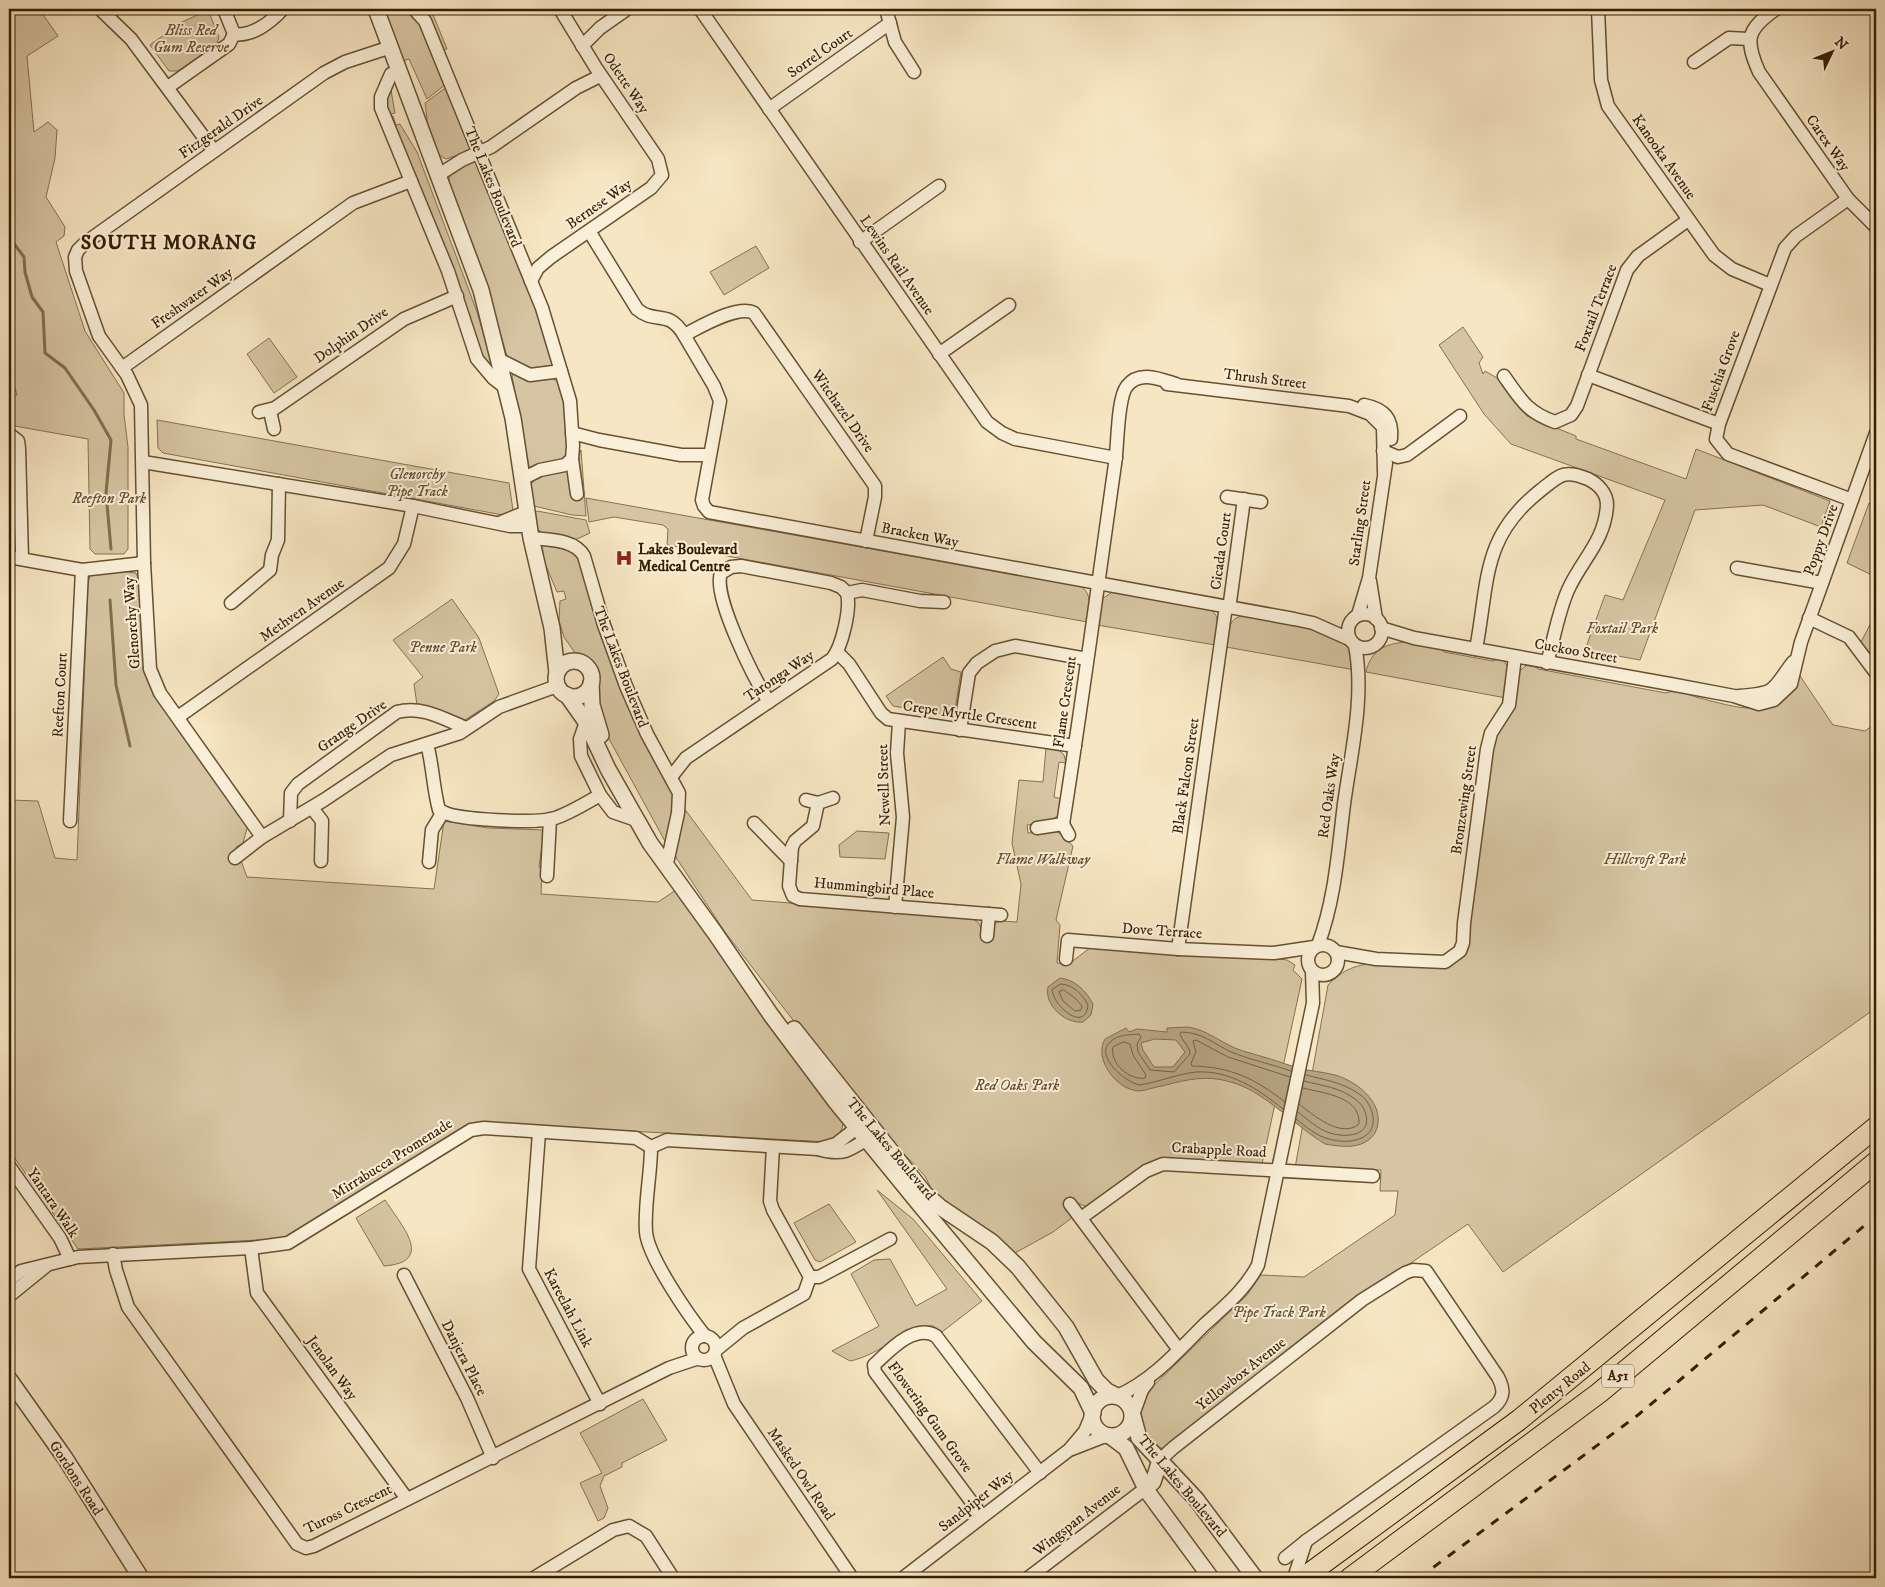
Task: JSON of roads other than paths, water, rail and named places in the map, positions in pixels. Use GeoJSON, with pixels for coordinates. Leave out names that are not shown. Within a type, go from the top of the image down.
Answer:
{"type":"FeatureCollection","features":[{"type":"Feature","properties":{"kind":"highway","name":"Plenty Road"},"geometry":{"type":"LineString","coordinates":[[1303,1578],[1519,1420],[1876,1126]]}},
{"type":"Feature","properties":{"kind":"highway","name":"Plenty Road"},"geometry":{"type":"LineString","coordinates":[[1350,1578],[1599,1392],[1876,1162]]}},
{"type":"Feature","properties":{"kind":"street"},"geometry":{"type":"LineString","coordinates":[[100,9],[131,39],[214,152]]}},
{"type":"Feature","properties":{"kind":"street"},"geometry":{"type":"LineString","coordinates":[[224,9],[234,34]]}},
{"type":"Feature","properties":{"kind":"street"},"geometry":{"type":"LineString","coordinates":[[234,34],[241,35],[256,30],[283,9]]}},
{"type":"Feature","properties":{"kind":"street","name":"The Lakes Boulevard"},"geometry":{"type":"LineString","coordinates":[[365,9],[386,48],[438,170],[472,260],[506,388],[529,526],[552,628],[560,685],[586,722],[636,820],[666,867],[715,932],[782,1014],[866,1130],[970,1263],[1034,1342],[1081,1388],[1092,1413]]}},
{"type":"Feature","properties":{"kind":"street","name":"The Lakes Boulevard"},"geometry":{"type":"LineString","coordinates":[[376,9],[391,74],[490,326]]}},
{"type":"Feature","properties":{"kind":"street","name":"The Lakes Boulevard"},"geometry":{"type":"LineString","coordinates":[[414,9],[425,21],[548,324],[570,401],[573,439],[572,459],[577,494]]}},
{"type":"Feature","properties":{"kind":"street","name":"Odette Way"},"geometry":{"type":"LineString","coordinates":[[560,9],[598,72],[658,159],[662,175]]}},
{"type":"Feature","properties":{"kind":"street"},"geometry":{"type":"LineString","coordinates":[[579,42],[627,9]]}},
{"type":"Feature","properties":{"kind":"street"},"geometry":{"type":"LineString","coordinates":[[886,9],[896,42],[914,72]]}},
{"type":"Feature","properties":{"kind":"street","name":"Kanooka Avenue"},"geometry":{"type":"LineString","coordinates":[[1598,9],[1601,80],[1605,98],[1708,248],[1724,263],[1742,274],[1770,284]]}},
{"type":"Feature","properties":{"kind":"street","name":"Lewins Rail Avenue"},"geometry":{"type":"LineString","coordinates":[[700,11],[982,415],[1002,433],[1026,442],[1116,458]]}},
{"type":"Feature","properties":{"kind":"street"},"geometry":{"type":"LineString","coordinates":[[1694,62],[1724,40],[1733,37],[1744,39],[1771,12]]}},
{"type":"Feature","properties":{"kind":"street","name":"Sorrel Court"},"geometry":{"type":"LineString","coordinates":[[769,109],[890,24]]}},
{"type":"Feature","properties":{"kind":"street"},"geometry":{"type":"LineString","coordinates":[[168,87],[224,50],[234,34]]}},
{"type":"Feature","properties":{"kind":"street","name":"Carex Way"},"geometry":{"type":"LineString","coordinates":[[1744,39],[1759,72],[1848,199],[1876,228]]}},
{"type":"Feature","properties":{"kind":"street","name":"Fitzgerald Drive"},"geometry":{"type":"LineString","coordinates":[[78,250],[324,73],[346,62],[386,48]]}},
{"type":"Feature","properties":{"kind":"street"},"geometry":{"type":"LineString","coordinates":[[438,170],[479,154],[598,72]]}},
{"type":"Feature","properties":{"kind":"street"},"geometry":{"type":"LineString","coordinates":[[391,74],[381,97],[381,108],[457,296],[477,359],[506,388]]}},
{"type":"Feature","properties":{"kind":"street","name":"Bernese Way"},"geometry":{"type":"LineString","coordinates":[[531,281],[534,273],[551,257],[651,188],[662,175]]}},
{"type":"Feature","properties":{"kind":"street","name":"Freshwater Way"},"geometry":{"type":"LineString","coordinates":[[122,368],[354,203],[411,181]]}},
{"type":"Feature","properties":{"kind":"street"},"geometry":{"type":"LineString","coordinates":[[860,242],[939,186]]}},
{"type":"Feature","properties":{"kind":"street","name":"Fuschia Grove"},"geometry":{"type":"LineString","coordinates":[[1848,199],[1790,242],[1781,256],[1719,424],[1716,438],[1728,454],[1852,500]]}},
{"type":"Feature","properties":{"kind":"street","name":"Foxtail Terrace"},"geometry":{"type":"LineString","coordinates":[[1504,376],[1528,408],[1555,422],[1565,420],[1574,411],[1623,279],[1632,262],[1688,220]]}},
{"type":"Feature","properties":{"kind":"street","name":"Bracken Way"},"geometry":{"type":"LineString","coordinates":[[589,231],[637,309],[647,315],[675,322],[719,396],[702,500],[710,512],[1313,623],[1352,642]]}},
{"type":"Feature","properties":{"kind":"street","name":"Glenorchy Way"},"geometry":{"type":"LineString","coordinates":[[78,250],[75,257],[76,271],[99,336],[122,368],[137,393],[141,405],[144,563],[150,669],[160,693],[262,837]]}},
{"type":"Feature","properties":{"kind":"street"},"geometry":{"type":"LineString","coordinates":[[520,254],[531,261],[551,257]]}},
{"type":"Feature","properties":{"kind":"street","name":"Dolphin Drive"},"geometry":{"type":"LineString","coordinates":[[274,429],[264,412],[404,319],[457,296]]}},
{"type":"Feature","properties":{"kind":"street"},"geometry":{"type":"LineString","coordinates":[[938,354],[1008,305]]}},
{"type":"Feature","properties":{"kind":"street","name":"Witchazel Drive"},"geometry":{"type":"LineString","coordinates":[[684,335],[736,311],[749,310],[759,318],[875,486],[876,497],[866,542]]}},
{"type":"Feature","properties":{"kind":"street"},"geometry":{"type":"LineString","coordinates":[[500,360],[530,375],[561,371]]}},
{"type":"Feature","properties":{"kind":"street","name":"Foxtail Terrace"},"geometry":{"type":"LineString","coordinates":[[1588,375],[1719,424]]}},
{"type":"Feature","properties":{"kind":"street","name":"Thrush Street"},"geometry":{"type":"LineString","coordinates":[[1098,584],[1116,458],[1120,401],[1122,392],[1130,382],[1147,377],[1176,384],[1349,406],[1370,414],[1380,422],[1387,451]]}},
{"type":"Feature","properties":{"kind":"street"},"geometry":{"type":"LineString","coordinates":[[1387,451],[1409,447],[1426,440],[1460,416]]}},
{"type":"Feature","properties":{"kind":"street","name":"Poppy Drive"},"geometry":{"type":"LineString","coordinates":[[1775,694],[1796,658],[1876,433]]}},
{"type":"Feature","properties":{"kind":"street"},"geometry":{"type":"LineString","coordinates":[[9,434],[18,441],[19,448],[15,558],[82,570],[144,563]]}},
{"type":"Feature","properties":{"kind":"street"},"geometry":{"type":"LineString","coordinates":[[573,439],[599,440],[708,460]]}},
{"type":"Feature","properties":{"kind":"street","name":"Starling Street"},"geometry":{"type":"LineString","coordinates":[[1355,617],[1369,578],[1387,451]]}},
{"type":"Feature","properties":{"kind":"street"},"geometry":{"type":"LineString","coordinates":[[522,479],[540,470],[565,465],[572,459]]}},
{"type":"Feature","properties":{"kind":"street"},"geometry":{"type":"LineString","coordinates":[[143,462],[413,506],[499,523],[529,526]]}},
{"type":"Feature","properties":{"kind":"street"},"geometry":{"type":"LineString","coordinates":[[1476,649],[1489,566],[1498,540],[1528,500],[1560,475],[1572,473],[1597,485],[1605,494],[1606,508],[1603,528],[1597,543],[1580,569],[1566,597],[1547,663]]}},
{"type":"Feature","properties":{"kind":"street"},"geometry":{"type":"LineString","coordinates":[[231,603],[270,570],[272,555],[278,540],[279,484]]}},
{"type":"Feature","properties":{"kind":"street","name":"Cicada Court"},"geometry":{"type":"LineString","coordinates":[[1227,497],[1261,502]]}},
{"type":"Feature","properties":{"kind":"street","name":"Cicada Court"},"geometry":{"type":"LineString","coordinates":[[1228,608],[1244,499]]}},
{"type":"Feature","properties":{"kind":"street","name":"Methven Avenue"},"geometry":{"type":"LineString","coordinates":[[178,717],[389,568],[404,544],[413,506]]}},
{"type":"Feature","properties":{"kind":"street","name":"The Lakes Boulevard"},"geometry":{"type":"LineString","coordinates":[[529,526],[575,546],[584,556],[615,657],[635,709],[680,798],[668,859]]}},
{"type":"Feature","properties":{"kind":"street"},"geometry":{"type":"LineString","coordinates":[[769,702],[748,664],[719,586],[721,573],[731,567],[741,566],[831,583],[841,587],[846,593],[862,590],[920,601],[944,602]]}},
{"type":"Feature","properties":{"kind":"street"},"geometry":{"type":"LineString","coordinates":[[1737,568],[1822,583]]}},
{"type":"Feature","properties":{"kind":"street","name":"Reefton Court"},"geometry":{"type":"LineString","coordinates":[[70,821],[82,570]]}},
{"type":"Feature","properties":{"kind":"street","name":"Starling Street"},"geometry":{"type":"LineString","coordinates":[[1369,578],[1379,623]]}},
{"type":"Feature","properties":{"kind":"street","name":"Flame Crescent"},"geometry":{"type":"LineString","coordinates":[[1037,828],[1066,829],[1075,746],[1098,584]]}},
{"type":"Feature","properties":{"kind":"street","name":"Taronga Way"},"geometry":{"type":"LineString","coordinates":[[671,777],[686,758],[835,656],[847,608],[846,593]]}},
{"type":"Feature","properties":{"kind":"street","name":"Black Falcon Street"},"geometry":{"type":"LineString","coordinates":[[1178,949],[1228,608]]}},
{"type":"Feature","properties":{"kind":"street"},"geometry":{"type":"LineString","coordinates":[[1368,614],[1379,623],[1375,644],[1366,648],[1352,642],[1348,628],[1355,617],[1368,614]]}},
{"type":"Feature","properties":{"kind":"street","name":"Bracken Way"},"geometry":{"type":"LineString","coordinates":[[1313,623],[1355,617]]}},
{"type":"Feature","properties":{"kind":"street"},"geometry":{"type":"LineString","coordinates":[[1809,618],[1849,637],[1876,673]]}},
{"type":"Feature","properties":{"kind":"street","name":"Cuckoo Street"},"geometry":{"type":"LineString","coordinates":[[1379,623],[1414,638],[1547,663],[1734,696],[1775,694]]}},
{"type":"Feature","properties":{"kind":"street","name":"The Lakes Boulevard"},"geometry":{"type":"LineString","coordinates":[[552,628],[563,646],[579,662]]}},
{"type":"Feature","properties":{"kind":"street","name":"Cuckoo Street"},"geometry":{"type":"LineString","coordinates":[[1375,644],[1414,638]]}},
{"type":"Feature","properties":{"kind":"street","name":"Red Oaks Way"},"geometry":{"type":"LineString","coordinates":[[1352,642],[1360,682]]}},
{"type":"Feature","properties":{"kind":"street","name":"Red Oaks Way"},"geometry":{"type":"LineString","coordinates":[[1316,946],[1329,915],[1360,682],[1375,644]]}},
{"type":"Feature","properties":{"kind":"street"},"geometry":{"type":"LineString","coordinates":[[960,730],[968,673],[977,663],[996,651],[1015,646],[1087,659]]}},
{"type":"Feature","properties":{"kind":"street","name":"Crepe Myrtle Crescent"},"geometry":{"type":"LineString","coordinates":[[835,656],[854,674],[880,713],[888,719],[1075,746]]}},
{"type":"Feature","properties":{"kind":"street","name":"Bronzewing Street"},"geometry":{"type":"LineString","coordinates":[[1376,959],[1412,960],[1443,958],[1460,951],[1463,943],[1487,749],[1492,733],[1509,705],[1515,657]]}},
{"type":"Feature","properties":{"kind":"street"},"geometry":{"type":"LineString","coordinates":[[568,662],[579,662],[588,668],[591,683],[584,693],[573,697],[560,685],[568,662]]}},
{"type":"Feature","properties":{"kind":"street","name":"The Lakes Boulevard"},"geometry":{"type":"LineString","coordinates":[[591,683],[592,705],[603,739],[668,859],[694,902]]}},
{"type":"Feature","properties":{"kind":"street"},"geometry":{"type":"LineString","coordinates":[[235,858],[262,837],[312,808],[391,755],[460,733],[499,707],[560,685]]}},
{"type":"Feature","properties":{"kind":"street","name":"Grange Drive"},"geometry":{"type":"LineString","coordinates":[[290,821],[291,793],[298,784],[397,712],[420,710],[466,728]]}},
{"type":"Feature","properties":{"kind":"street"},"geometry":{"type":"LineString","coordinates":[[586,722],[580,739],[581,756],[600,795],[613,812],[636,820]]}},
{"type":"Feature","properties":{"kind":"street","name":"Newell Street"},"geometry":{"type":"LineString","coordinates":[[895,906],[903,817],[897,753],[899,722]]}},
{"type":"Feature","properties":{"kind":"street"},"geometry":{"type":"LineString","coordinates":[[427,744],[433,766],[439,810],[443,812],[469,818],[537,821],[550,819],[600,795]]}},
{"type":"Feature","properties":{"kind":"street","name":"Taronga Way"},"geometry":{"type":"LineString","coordinates":[[662,762],[686,758]]}},
{"type":"Feature","properties":{"kind":"street","name":"Hummingbird Place"},"geometry":{"type":"LineString","coordinates":[[833,798],[812,802],[813,826],[795,841],[790,861],[790,891],[795,897],[995,915],[987,936]]}},
{"type":"Feature","properties":{"kind":"street"},"geometry":{"type":"LineString","coordinates":[[312,808],[322,821],[321,861]]}},
{"type":"Feature","properties":{"kind":"street"},"geometry":{"type":"LineString","coordinates":[[429,862],[432,830],[443,812]]}},
{"type":"Feature","properties":{"kind":"street"},"geometry":{"type":"LineString","coordinates":[[547,876],[550,819]]}},
{"type":"Feature","properties":{"kind":"street"},"geometry":{"type":"LineString","coordinates":[[754,823],[790,861]]}},
{"type":"Feature","properties":{"kind":"street","name":"Red Oaks Way"},"geometry":{"type":"LineString","coordinates":[[1329,915],[1334,950]]}},
{"type":"Feature","properties":{"kind":"street","name":"Dove Terrace"},"geometry":{"type":"LineString","coordinates":[[1066,959],[1068,940],[1178,949],[1274,953],[1316,946]]}},
{"type":"Feature","properties":{"kind":"street"},"geometry":{"type":"LineString","coordinates":[[1314,1003],[1308,954],[1316,946],[1328,946],[1334,950],[1376,959]]}},
{"type":"Feature","properties":{"kind":"street"},"geometry":{"type":"LineString","coordinates":[[1154,1374],[1142,1390],[1128,1428],[1116,1436],[1098,1430],[1092,1413],[1098,1401],[1104,1397],[1117,1396],[1136,1387],[1154,1374],[1226,1305],[1252,1264],[1266,1222],[1314,1003],[1338,960],[1334,950]]}},
{"type":"Feature","properties":{"kind":"street","name":"Dove Terrace"},"geometry":{"type":"LineString","coordinates":[[1274,953],[1310,967]]}},
{"type":"Feature","properties":{"kind":"street"},"geometry":{"type":"LineString","coordinates":[[1310,967],[1320,976],[1376,959]]}},
{"type":"Feature","properties":{"kind":"street","name":"Mirrabucca Promenade"},"geometry":{"type":"LineString","coordinates":[[9,1280],[21,1271],[70,1259],[113,1254],[251,1248],[288,1243],[471,1130],[484,1128],[636,1138],[651,1147]]}},
{"type":"Feature","properties":{"kind":"street"},"geometry":{"type":"LineString","coordinates":[[725,1387],[712,1345],[684,1310],[650,1247],[646,1233],[651,1147],[667,1140],[818,1149],[841,1153],[855,1148],[866,1130]]}},
{"type":"Feature","properties":{"kind":"street","name":"The Lakes Boulevard"},"geometry":{"type":"LineString","coordinates":[[866,1130],[926,1194],[992,1242],[1018,1267],[1066,1327],[1096,1380],[1107,1391],[1117,1396]]}},
{"type":"Feature","properties":{"kind":"street","name":"Kareelah Link"},"geometry":{"type":"LineString","coordinates":[[539,1132],[529,1269],[600,1404]]}},
{"type":"Feature","properties":{"kind":"street"},"geometry":{"type":"LineString","coordinates":[[696,1353],[709,1360],[712,1345],[804,1294],[810,1277],[773,1210],[770,1201],[773,1147]]}},
{"type":"Feature","properties":{"kind":"street","name":"Crabapple Road"},"geometry":{"type":"LineString","coordinates":[[1081,1218],[1146,1171],[1163,1164],[1278,1169],[1373,1176]]}},
{"type":"Feature","properties":{"kind":"street","name":"Yantara Walk"},"geometry":{"type":"LineString","coordinates":[[9,1166],[60,1238],[70,1259]]}},
{"type":"Feature","properties":{"kind":"street"},"geometry":{"type":"LineString","coordinates":[[1070,1204],[1179,1350]]}},
{"type":"Feature","properties":{"kind":"street"},"geometry":{"type":"LineString","coordinates":[[970,1263],[965,1253],[966,1242],[973,1235],[979,1233]]}},
{"type":"Feature","properties":{"kind":"street"},"geometry":{"type":"LineString","coordinates":[[810,1277],[819,1277],[890,1239]]}},
{"type":"Feature","properties":{"kind":"street","name":"Jenolan Way"},"geometry":{"type":"LineString","coordinates":[[251,1248],[257,1293],[407,1499]]}},
{"type":"Feature","properties":{"kind":"street","name":"Tuross Crescent"},"geometry":{"type":"LineString","coordinates":[[113,1254],[128,1307],[297,1544],[306,1548],[314,1546],[493,1458],[696,1353]]}},
{"type":"Feature","properties":{"kind":"street","name":"Mirrabucca Promenade"},"geometry":{"type":"LineString","coordinates":[[9,1296],[48,1265]]}},
{"type":"Feature","properties":{"kind":"street","name":"Yellowbox Avenue"},"geometry":{"type":"LineString","coordinates":[[1160,1460],[1342,1315],[1387,1284],[1412,1270],[1426,1271],[1498,1377],[1503,1392],[1501,1399],[1494,1406],[1306,1540]]}},
{"type":"Feature","properties":{"kind":"street","name":"Danjera Place"},"geometry":{"type":"LineString","coordinates":[[404,1274],[467,1398],[493,1458]]}},
{"type":"Feature","properties":{"kind":"street"},"geometry":{"type":"LineString","coordinates":[[684,1310],[696,1353],[725,1387]]}},
{"type":"Feature","properties":{"kind":"street","name":"Flowering Gum Grove"},"geometry":{"type":"LineString","coordinates":[[982,1516],[874,1372],[874,1365],[900,1342],[920,1332],[928,1332],[936,1336],[1040,1473]]}},
{"type":"Feature","properties":{"kind":"street"},"geometry":{"type":"LineString","coordinates":[[696,1353],[698,1337],[712,1345]]}},
{"type":"Feature","properties":{"kind":"street","name":"Gordons Road"},"geometry":{"type":"LineString","coordinates":[[9,1379],[65,1458],[141,1578]]}},
{"type":"Feature","properties":{"kind":"street","name":"Masked Owl Road"},"geometry":{"type":"LineString","coordinates":[[725,1387],[734,1404],[852,1578]]}},
{"type":"Feature","properties":{"kind":"street"},"geometry":{"type":"LineString","coordinates":[[1117,1396],[1128,1403],[1133,1416]]}},
{"type":"Feature","properties":{"kind":"street","name":"Sandpiper Way"},"geometry":{"type":"LineString","coordinates":[[903,1578],[1069,1450],[1085,1431],[1092,1413]]}},
{"type":"Feature","properties":{"kind":"street","name":"The Lakes Boulevard"},"geometry":{"type":"LineString","coordinates":[[1133,1416],[1139,1438],[1196,1499],[1255,1578]]}},
{"type":"Feature","properties":{"kind":"street","name":"The Lakes Boulevard"},"geometry":{"type":"LineString","coordinates":[[1109,1435],[1126,1448],[1146,1488],[1211,1578]]}},
{"type":"Feature","properties":{"kind":"street","name":"Sandpiper Way"},"geometry":{"type":"LineString","coordinates":[[1069,1450],[1109,1435]]}},
{"type":"Feature","properties":{"kind":"street"},"geometry":{"type":"LineString","coordinates":[[1146,1488],[1153,1482],[1160,1460]]}},
{"type":"Feature","properties":{"kind":"street","name":"Wingspan Avenue"},"geometry":{"type":"LineString","coordinates":[[1028,1578],[1146,1488]]}},
{"type":"Feature","properties":{"kind":"street"},"geometry":{"type":"LineString","coordinates":[[534,1578],[586,1548],[628,1529],[658,1557],[673,1578]]}},
{"type":"Feature","properties":{"kind":"street"},"geometry":{"type":"LineString","coordinates":[[1286,1558],[1306,1540]]}},
{"type":"Feature","properties":{"kind":"street"},"geometry":{"type":"LineString","coordinates":[[1294,1578],[1306,1540]]}},
{"type":"Feature","properties":{"kind":"water"},"geometry":{"type":"Polygon","coordinates":[[[1060,978],[1071,981],[1080,987],[1093,1004],[1091,1015],[1083,1022],[1076,1022],[1063,1017],[1049,1000],[1048,987],[1060,978]]]}},
{"type":"Feature","properties":{"kind":"water"},"geometry":{"type":"Polygon","coordinates":[[[1188,1027],[1196,1029],[1243,1051],[1298,1068],[1344,1078],[1362,1089],[1369,1096],[1378,1114],[1375,1133],[1359,1145],[1338,1146],[1325,1144],[1259,1095],[1227,1081],[1208,1078],[1181,1081],[1140,1091],[1131,1090],[1116,1080],[1109,1072],[1102,1056],[1102,1047],[1105,1039],[1126,1028],[1129,1032],[1137,1029],[1167,1032],[1167,1028],[1188,1027]],[[1155,1039],[1141,1043],[1143,1050],[1154,1067],[1173,1067],[1185,1052],[1176,1040],[1155,1039]]]}},
{"type":"Feature","properties":{"kind":"waterway"},"geometry":{"type":"LineString","coordinates":[[9,237],[24,257],[25,272],[32,297],[43,312],[45,353],[65,368],[94,410],[111,440],[106,493],[111,549]]}},
{"type":"Feature","properties":{"kind":"waterway"},"geometry":{"type":"LineString","coordinates":[[110,600],[116,685],[130,746]]}},
{"type":"Feature","properties":{"kind":"railway"},"geometry":{"type":"LineString","coordinates":[[1419,1578],[1638,1415],[1876,1216]]}},
{"type":"Feature","properties":{"kind":"place","name":"Lakes Boulevard Medical Centre"},"geometry":{"type":"Point","coordinates":[624,558]}},
{"type":"Feature","properties":{"kind":"district","name":"SOUTH MORANG"},"geometry":{"type":"Point","coordinates":[169,243]}},
{"type":"Feature","properties":{"kind":"park label","name":"Bliss Red Gum Reserve"},"geometry":{"type":"Point","coordinates":[191,38]}},
{"type":"Feature","properties":{"kind":"park label","name":"Glenorchy Pipe Track"},"geometry":{"type":"Point","coordinates":[417,482]}},
{"type":"Feature","properties":{"kind":"park label","name":"Reefton Park"},"geometry":{"type":"Point","coordinates":[109,498]}},
{"type":"Feature","properties":{"kind":"park label","name":"Foxtail Park"},"geometry":{"type":"Point","coordinates":[1622,628]}},
{"type":"Feature","properties":{"kind":"park label","name":"Penne Park"},"geometry":{"type":"Point","coordinates":[443,647]}},
{"type":"Feature","properties":{"kind":"park label","name":"Flame Walkway"},"geometry":{"type":"Point","coordinates":[1043,859]}},
{"type":"Feature","properties":{"kind":"park label","name":"Hillcroft Park"},"geometry":{"type":"Point","coordinates":[1645,859]}},
{"type":"Feature","properties":{"kind":"park label","name":"Red Oaks Park"},"geometry":{"type":"Point","coordinates":[1017,1085]}},
{"type":"Feature","properties":{"kind":"park label","name":"Pipe Track Park"},"geometry":{"type":"Point","coordinates":[1279,1312]}}]}
